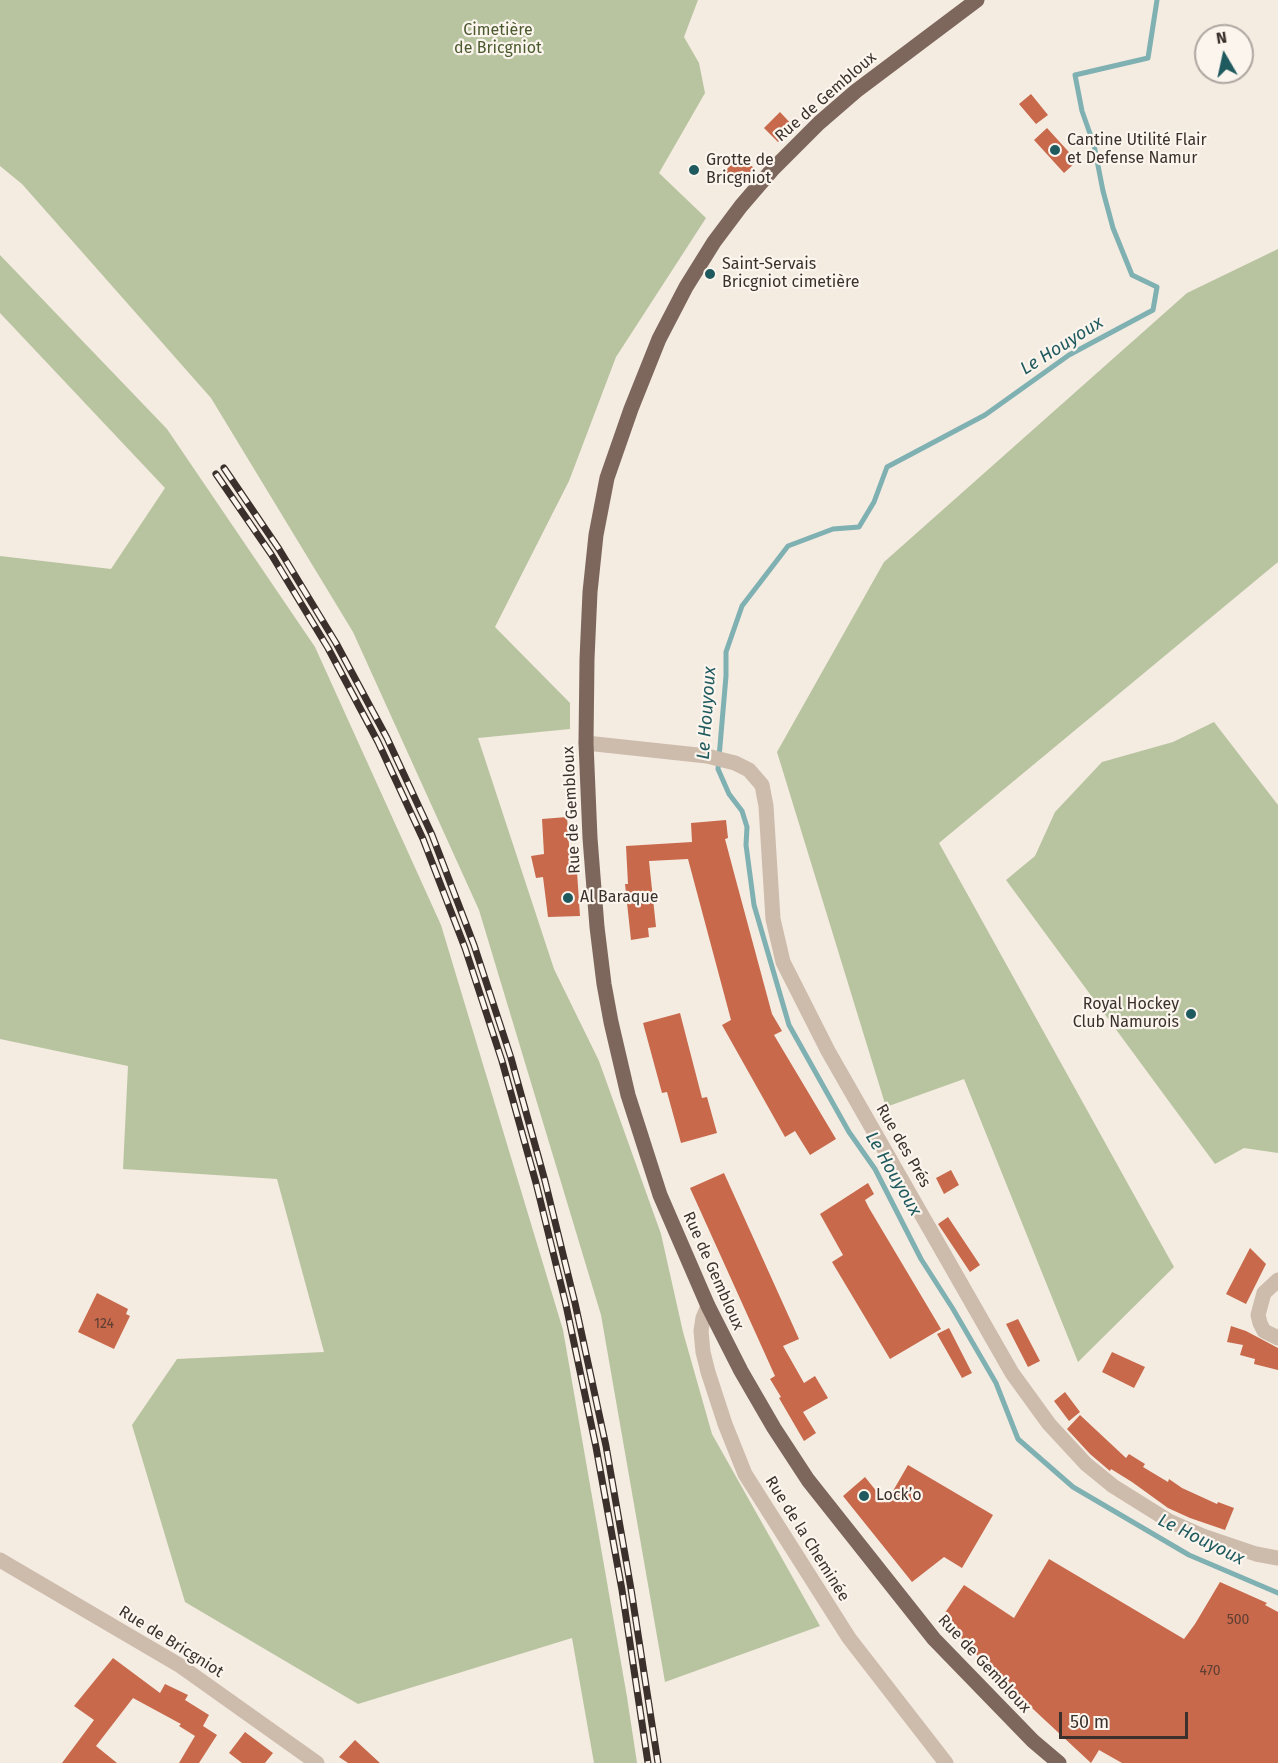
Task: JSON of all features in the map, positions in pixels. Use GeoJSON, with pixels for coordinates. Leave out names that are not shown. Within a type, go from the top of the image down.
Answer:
{"type":"FeatureCollection","features":[{"type":"Feature","properties":{"kind":"main road","name":"Rue de Gembloux"},"geometry":{"type":"LineString","coordinates":[[977,0],[856,91],[795,146],[741,206],[714,242],[686,287],[659,339],[607,478],[596,535],[590,592],[586,743],[590,838],[604,984],[628,1095],[648,1164],[708,1306],[741,1371],[808,1479],[934,1639],[1033,1742],[1059,1763]]}},
{"type":"Feature","properties":{"kind":"street","name":"Rue des Prés"},"geometry":{"type":"LineString","coordinates":[[586,743],[707,756],[735,763],[749,770],[762,785],[766,806],[772,919],[783,962],[828,1051],[1012,1373],[1049,1424],[1086,1464],[1113,1486],[1169,1521],[1194,1533],[1256,1554],[1278,1558]]}},
{"type":"Feature","properties":{"kind":"street"},"geometry":{"type":"LineString","coordinates":[[1278,1280],[1264,1293],[1258,1315],[1264,1331],[1278,1338]]}},
{"type":"Feature","properties":{"kind":"street","name":"Rue de la Cheminée"},"geometry":{"type":"LineString","coordinates":[[708,1306],[701,1331],[703,1352],[725,1424],[745,1474],[849,1638],[946,1763]]}},
{"type":"Feature","properties":{"kind":"street","name":"Rue de Bricgniot"},"geometry":{"type":"LineString","coordinates":[[0,1560],[179,1665],[317,1763]]}},
{"type":"Feature","properties":{"kind":"green space","name":"Cimetière de Bricgniot"},"geometry":{"type":"Polygon","coordinates":[[[0,0],[698,0],[684,37],[699,63],[705,93],[659,173],[706,218],[616,357],[569,481],[495,627],[570,703],[570,729],[478,738],[554,969],[599,1061],[661,1234],[683,1332],[712,1434],[820,1626],[665,1682],[601,1315],[479,910],[353,632],[211,398],[22,184],[0,166],[0,0]]]}},
{"type":"Feature","properties":{"kind":"green space"},"geometry":{"type":"Polygon","coordinates":[[[1278,249],[1278,562],[939,843],[1174,1267],[1078,1362],[964,1079],[886,1107],[777,752],[884,562],[1187,293],[1278,249]]]}},
{"type":"Feature","properties":{"kind":"green space"},"geometry":{"type":"Polygon","coordinates":[[[0,255],[167,429],[315,647],[441,925],[563,1330],[637,1763],[594,1763],[572,1638],[358,1704],[185,1602],[132,1425],[177,1359],[324,1352],[277,1179],[123,1169],[128,1066],[0,1039],[0,556],[111,569],[165,488],[0,313],[0,255]]]}},
{"type":"Feature","properties":{"kind":"green space","name":"Royal Hockey Club Namurois"},"geometry":{"type":"Polygon","coordinates":[[[1214,722],[1278,805],[1278,1153],[1244,1148],[1215,1164],[1006,880],[1035,856],[1055,812],[1102,762],[1173,742],[1214,722]]]}},
{"type":"Feature","properties":{"kind":"building"},"geometry":{"type":"Polygon","coordinates":[[[1031,94],[1048,115],[1036,124],[1019,104],[1031,94]]]}},
{"type":"Feature","properties":{"kind":"building"},"geometry":{"type":"Polygon","coordinates":[[[780,112],[794,127],[778,142],[764,128],[780,112]]]}},
{"type":"Feature","properties":{"kind":"building","name":"Cantine Utilité Flair et Defense Namur"},"geometry":{"type":"Polygon","coordinates":[[[1047,128],[1077,161],[1064,173],[1034,140],[1047,128]]]}},
{"type":"Feature","properties":{"kind":"building"},"geometry":{"type":"Polygon","coordinates":[[[740,156],[754,168],[739,183],[725,171],[740,156]]]}},
{"type":"Feature","properties":{"kind":"building"},"geometry":{"type":"Polygon","coordinates":[[[567,817],[571,872],[577,872],[580,916],[548,917],[543,877],[536,878],[531,856],[544,854],[542,819],[567,817]]]}},
{"type":"Feature","properties":{"kind":"building"},"geometry":{"type":"Polygon","coordinates":[[[726,820],[728,838],[725,839],[734,873],[772,1014],[782,1031],[774,1035],[836,1139],[810,1155],[795,1131],[785,1137],[722,1025],[731,1020],[688,859],[649,861],[656,927],[648,928],[649,937],[631,940],[625,884],[628,884],[626,846],[692,842],[691,823],[726,820]]]}},
{"type":"Feature","properties":{"kind":"building"},"geometry":{"type":"Polygon","coordinates":[[[680,1013],[702,1098],[707,1097],[717,1133],[681,1143],[667,1092],[662,1093],[643,1023],[680,1013]]]}},
{"type":"Feature","properties":{"kind":"building"},"geometry":{"type":"Polygon","coordinates":[[[951,1170],[959,1185],[944,1194],[936,1178],[951,1170]]]}},
{"type":"Feature","properties":{"kind":"building"},"geometry":{"type":"Polygon","coordinates":[[[724,1173],[799,1339],[783,1346],[804,1383],[815,1376],[828,1398],[803,1412],[816,1433],[804,1441],[770,1379],[775,1376],[690,1188],[724,1173]]]}},
{"type":"Feature","properties":{"kind":"building"},"geometry":{"type":"Polygon","coordinates":[[[868,1183],[874,1194],[865,1200],[869,1208],[941,1329],[890,1359],[832,1262],[843,1255],[820,1214],[868,1183]]]}},
{"type":"Feature","properties":{"kind":"building"},"geometry":{"type":"Polygon","coordinates":[[[948,1217],[980,1265],[970,1272],[938,1224],[948,1217]]]}},
{"type":"Feature","properties":{"kind":"building"},"geometry":{"type":"Polygon","coordinates":[[[1250,1248],[1266,1264],[1246,1304],[1226,1294],[1250,1248]]]}},
{"type":"Feature","properties":{"kind":"building"},"geometry":{"type":"Polygon","coordinates":[[[97,1293],[128,1309],[126,1314],[130,1316],[114,1349],[78,1332],[97,1293]]]}},
{"type":"Feature","properties":{"kind":"building"},"geometry":{"type":"Polygon","coordinates":[[[1018,1319],[1040,1361],[1028,1367],[1006,1324],[1018,1319]]]}},
{"type":"Feature","properties":{"kind":"building"},"geometry":{"type":"Polygon","coordinates":[[[1231,1326],[1246,1331],[1278,1348],[1278,1370],[1254,1364],[1255,1359],[1240,1355],[1243,1345],[1227,1342],[1231,1326]]]}},
{"type":"Feature","properties":{"kind":"building"},"geometry":{"type":"Polygon","coordinates":[[[949,1328],[972,1373],[962,1378],[937,1334],[949,1328]]]}},
{"type":"Feature","properties":{"kind":"building"},"geometry":{"type":"Polygon","coordinates":[[[1112,1352],[1145,1367],[1134,1388],[1102,1372],[1112,1352]]]}},
{"type":"Feature","properties":{"kind":"building"},"geometry":{"type":"Polygon","coordinates":[[[1065,1392],[1080,1412],[1069,1421],[1054,1401],[1065,1392]]]}},
{"type":"Feature","properties":{"kind":"building"},"geometry":{"type":"Polygon","coordinates":[[[1080,1415],[1126,1458],[1129,1454],[1145,1464],[1143,1467],[1168,1482],[1169,1479],[1182,1488],[1217,1504],[1218,1502],[1234,1508],[1225,1530],[1168,1508],[1132,1482],[1111,1469],[1110,1471],[1090,1454],[1067,1429],[1080,1415]]]}},
{"type":"Feature","properties":{"kind":"building"},"geometry":{"type":"Polygon","coordinates":[[[908,1465],[993,1515],[962,1568],[944,1557],[912,1582],[843,1496],[865,1477],[886,1503],[908,1465]]]}},
{"type":"Feature","properties":{"kind":"building"},"geometry":{"type":"Polygon","coordinates":[[[1049,1559],[1184,1639],[1220,1582],[1267,1603],[1265,1605],[1278,1612],[1278,1763],[1122,1763],[1099,1750],[1091,1763],[989,1668],[942,1617],[964,1585],[1014,1618],[1049,1559]]]}},
{"type":"Feature","properties":{"kind":"building"},"geometry":{"type":"Polygon","coordinates":[[[113,1658],[160,1693],[165,1684],[188,1695],[185,1700],[209,1715],[203,1726],[217,1735],[199,1763],[179,1763],[195,1736],[179,1726],[181,1724],[133,1698],[96,1746],[117,1763],[62,1763],[94,1720],[74,1706],[113,1658]]]}},
{"type":"Feature","properties":{"kind":"building"},"geometry":{"type":"Polygon","coordinates":[[[245,1732],[273,1753],[265,1763],[242,1763],[229,1753],[245,1732]]]}},
{"type":"Feature","properties":{"kind":"building"},"geometry":{"type":"Polygon","coordinates":[[[355,1740],[380,1763],[348,1763],[339,1757],[355,1740]]]}},
{"type":"Feature","properties":{"kind":"waterway","name":"Le Houyoux"},"geometry":{"type":"LineString","coordinates":[[1157,0],[1148,58],[1075,75],[1082,111],[1094,145],[1113,228],[1132,275],[1157,287],[1153,310],[1069,355],[985,415],[887,467],[874,502],[859,527],[833,529],[788,546],[742,606],[726,652],[718,769],[729,794],[742,811],[747,827],[746,845],[754,905],[789,1025],[849,1132],[875,1169],[921,1259],[996,1383],[1018,1439],[1073,1487],[1189,1555],[1278,1593]]}},
{"type":"Feature","properties":{"kind":"railway"},"geometry":{"type":"LineString","coordinates":[[224,468],[279,549],[336,643],[387,738],[432,835],[474,945],[511,1058],[545,1181],[575,1303],[606,1446],[658,1763]]}},
{"type":"Feature","properties":{"kind":"railway"},"geometry":{"type":"LineString","coordinates":[[216,474],[271,554],[328,648],[378,742],[423,839],[465,948],[502,1061],[536,1183],[566,1305],[596,1447],[622,1590],[648,1763]]}},
{"type":"Feature","properties":{"kind":"place","name":"Cantine Utilité Flair et Defense Namur"},"geometry":{"type":"Point","coordinates":[1055,150]}},
{"type":"Feature","properties":{"kind":"place","name":"Grotte de Bricgniot"},"geometry":{"type":"Point","coordinates":[694,170]}},
{"type":"Feature","properties":{"kind":"place","name":"Saint-Servais Bricgniot cimetière"},"geometry":{"type":"Point","coordinates":[710,274]}},
{"type":"Feature","properties":{"kind":"place","name":"Al Baraque"},"geometry":{"type":"Point","coordinates":[568,898]}},
{"type":"Feature","properties":{"kind":"place","name":"Royal Hockey Club Namurois"},"geometry":{"type":"Point","coordinates":[1191,1014]}},
{"type":"Feature","properties":{"kind":"place","name":"Lock’o"},"geometry":{"type":"Point","coordinates":[864,1496]}}]}
